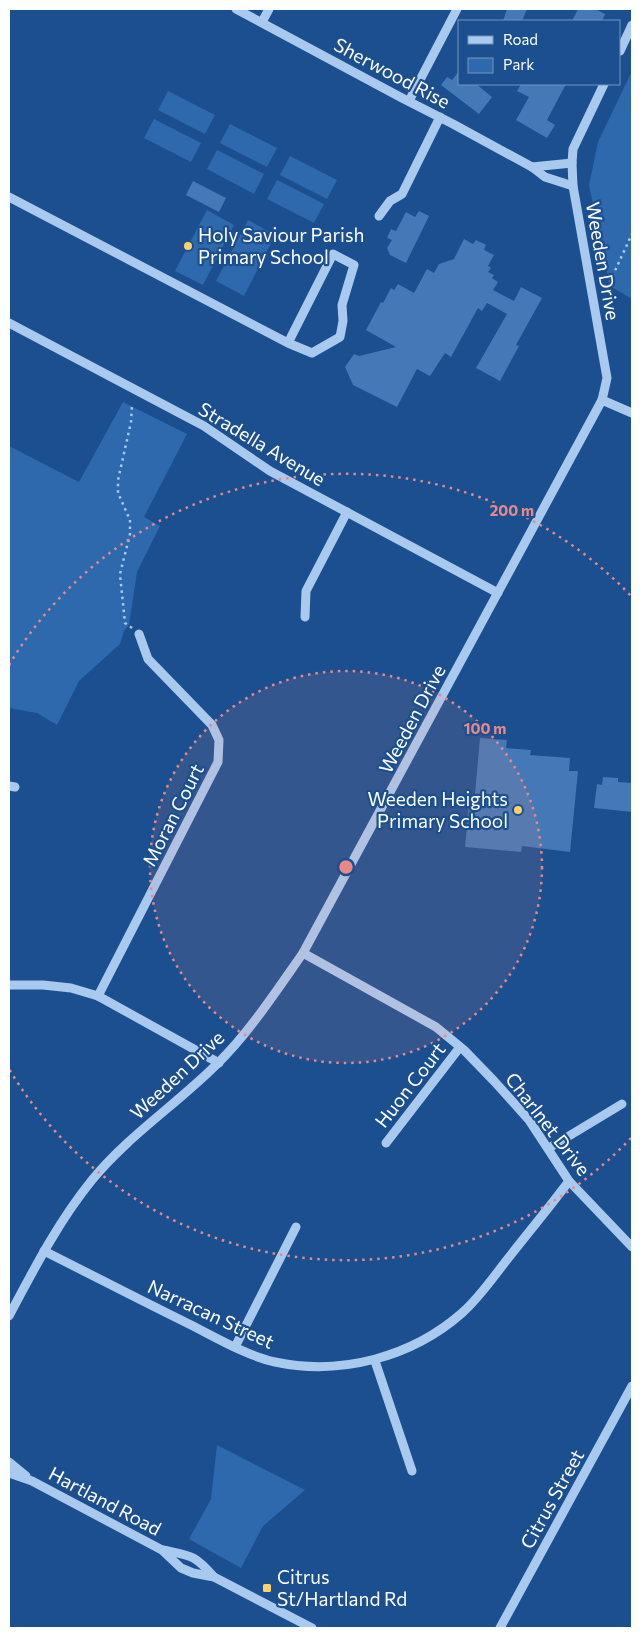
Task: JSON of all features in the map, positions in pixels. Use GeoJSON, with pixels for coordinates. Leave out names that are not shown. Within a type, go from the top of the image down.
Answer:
{"type":"FeatureCollection","features":[{"type":"Feature","properties":{"kind":"street","name":"Sherwood Rise"},"geometry":{"type":"LineString","coordinates":[[236,9],[532,167],[545,177],[573,186]]}},
{"type":"Feature","properties":{"kind":"street"},"geometry":{"type":"LineString","coordinates":[[262,22],[269,9]]}},
{"type":"Feature","properties":{"kind":"street"},"geometry":{"type":"LineString","coordinates":[[409,101],[456,9]]}},
{"type":"Feature","properties":{"kind":"street"},"geometry":{"type":"LineString","coordinates":[[621,49],[632,25]]}},
{"type":"Feature","properties":{"kind":"street","name":"Weeden Drive"},"geometry":{"type":"LineString","coordinates":[[9,1316],[58,1227],[93,1179],[140,1132],[219,1063],[259,1014],[303,954],[602,400],[607,378],[573,186],[572,163],[574,149],[604,85]]}},
{"type":"Feature","properties":{"kind":"street"},"geometry":{"type":"LineString","coordinates":[[380,216],[390,201],[402,194],[440,117]]}},
{"type":"Feature","properties":{"kind":"street"},"geometry":{"type":"LineString","coordinates":[[532,167],[572,163]]}},
{"type":"Feature","properties":{"kind":"street"},"geometry":{"type":"LineString","coordinates":[[9,197],[288,343],[312,353],[340,337],[343,321],[342,305],[354,265],[332,254],[288,343]]}},
{"type":"Feature","properties":{"kind":"street","name":"Stradella Avenue"},"geometry":{"type":"LineString","coordinates":[[9,323],[204,426],[270,471],[498,593]]}},
{"type":"Feature","properties":{"kind":"street"},"geometry":{"type":"LineString","coordinates":[[602,400],[632,413]]}},
{"type":"Feature","properties":{"kind":"street"},"geometry":{"type":"LineString","coordinates":[[305,618],[306,591],[347,512]]}},
{"type":"Feature","properties":{"kind":"street","name":"Moran Court"},"geometry":{"type":"LineString","coordinates":[[98,996],[218,762],[220,740],[212,725],[148,659],[139,634]]}},
{"type":"Feature","properties":{"kind":"street","name":"Charlnet Drive"},"geometry":{"type":"LineString","coordinates":[[303,954],[436,1027],[460,1047],[516,1104],[549,1148],[569,1181],[632,1247]]}},
{"type":"Feature","properties":{"kind":"street"},"geometry":{"type":"LineString","coordinates":[[9,985],[43,985],[71,988],[98,996],[219,1063]]}},
{"type":"Feature","properties":{"kind":"street","name":"Huon Court"},"geometry":{"type":"LineString","coordinates":[[386,1143],[460,1047]]}},
{"type":"Feature","properties":{"kind":"street"},"geometry":{"type":"LineString","coordinates":[[549,1148],[622,1104]]}},
{"type":"Feature","properties":{"kind":"street","name":"Narracan Street"},"geometry":{"type":"LineString","coordinates":[[44,1251],[234,1347],[274,1362],[308,1366],[375,1361],[412,1346],[444,1327],[463,1312],[480,1294],[569,1181]]}},
{"type":"Feature","properties":{"kind":"street"},"geometry":{"type":"LineString","coordinates":[[234,1347],[296,1227]]}},
{"type":"Feature","properties":{"kind":"street"},"geometry":{"type":"LineString","coordinates":[[375,1361],[412,1471]]}},
{"type":"Feature","properties":{"kind":"street","name":"Citrus Street"},"geometry":{"type":"LineString","coordinates":[[500,1628],[632,1386]]}},
{"type":"Feature","properties":{"kind":"street","name":"Hartland Road"},"geometry":{"type":"LineString","coordinates":[[9,1462],[32,1481]]}},
{"type":"Feature","properties":{"kind":"street","name":"Hartland Road"},"geometry":{"type":"LineString","coordinates":[[9,1473],[32,1481],[162,1550],[196,1558],[214,1577]]}},
{"type":"Feature","properties":{"kind":"street","name":"Hartland Road"},"geometry":{"type":"LineString","coordinates":[[162,1550],[181,1568],[193,1573],[214,1577],[312,1628]]}},
{"type":"Feature","properties":{"kind":"path"},"geometry":{"type":"LineString","coordinates":[[607,288],[632,234]]}},
{"type":"Feature","properties":{"kind":"path"},"geometry":{"type":"LineString","coordinates":[[132,404],[131,422],[118,480],[118,493],[130,520],[130,534],[120,574],[125,623],[139,634]]}},
{"type":"Feature","properties":{"kind":"green space"},"geometry":{"type":"Polygon","coordinates":[[[632,71],[632,299],[610,286],[589,185],[598,142],[632,71]]]}},
{"type":"Feature","properties":{"kind":"green space"},"geometry":{"type":"Polygon","coordinates":[[[168,91],[215,115],[205,134],[158,110],[168,91]]]}},
{"type":"Feature","properties":{"kind":"green space"},"geometry":{"type":"Polygon","coordinates":[[[154,119],[201,143],[191,162],[144,138],[154,119]]]}},
{"type":"Feature","properties":{"kind":"green space"},"geometry":{"type":"Polygon","coordinates":[[[230,124],[277,148],[267,167],[220,143],[230,124]]]}},
{"type":"Feature","properties":{"kind":"green space"},"geometry":{"type":"Polygon","coordinates":[[[217,150],[264,174],[254,194],[207,169],[217,150]]]}},
{"type":"Feature","properties":{"kind":"green space"},"geometry":{"type":"Polygon","coordinates":[[[290,156],[337,180],[327,199],[280,175],[290,156]]]}},
{"type":"Feature","properties":{"kind":"green space"},"geometry":{"type":"Polygon","coordinates":[[[277,180],[324,204],[314,223],[267,199],[277,180]]]}},
{"type":"Feature","properties":{"kind":"green space"},"geometry":{"type":"Polygon","coordinates":[[[207,210],[234,225],[203,285],[175,271],[207,210]]]}},
{"type":"Feature","properties":{"kind":"green space"},"geometry":{"type":"Polygon","coordinates":[[[248,220],[275,235],[244,296],[216,281],[248,220]]]}},
{"type":"Feature","properties":{"kind":"green space"},"geometry":{"type":"Polygon","coordinates":[[[123,402],[187,434],[144,517],[160,526],[137,572],[129,625],[124,631],[120,644],[79,681],[57,725],[37,713],[9,708],[9,446],[79,482],[123,402]]]}},
{"type":"Feature","properties":{"kind":"green space"},"geometry":{"type":"Polygon","coordinates":[[[217,1445],[305,1490],[263,1526],[241,1568],[189,1539],[211,1499],[217,1445]]]}},
{"type":"Feature","properties":{"kind":"building"},"geometry":{"type":"Polygon","coordinates":[[[507,9],[527,9],[522,20],[503,20],[507,9]]]}},
{"type":"Feature","properties":{"kind":"building"},"geometry":{"type":"Polygon","coordinates":[[[578,9],[595,9],[605,14],[602,20],[572,20],[578,9]]]}},
{"type":"Feature","properties":{"kind":"building"},"geometry":{"type":"Polygon","coordinates":[[[458,72],[458,85],[477,85],[492,97],[479,114],[441,85],[447,77],[452,80],[458,72]]]}},
{"type":"Feature","properties":{"kind":"building"},"geometry":{"type":"Polygon","coordinates":[[[520,85],[565,85],[547,120],[555,125],[547,138],[516,120],[529,97],[517,91],[520,85]]]}},
{"type":"Feature","properties":{"kind":"building"},"geometry":{"type":"Polygon","coordinates":[[[193,181],[226,198],[219,212],[186,195],[193,181]]]}},
{"type":"Feature","properties":{"kind":"building"},"geometry":{"type":"Polygon","coordinates":[[[419,211],[429,216],[406,263],[390,255],[387,248],[392,240],[387,238],[391,229],[396,231],[406,212],[415,217],[419,211]]]}},
{"type":"Feature","properties":{"kind":"building"},"geometry":{"type":"Polygon","coordinates":[[[464,239],[473,244],[476,240],[486,245],[484,250],[494,255],[488,266],[491,268],[488,272],[494,275],[492,278],[498,282],[493,290],[514,301],[521,287],[542,298],[516,345],[519,346],[500,381],[476,368],[507,314],[487,303],[482,311],[478,308],[451,357],[445,353],[430,376],[417,369],[397,407],[353,385],[345,367],[354,354],[359,356],[396,347],[366,330],[391,288],[394,290],[398,284],[414,293],[427,269],[434,273],[439,264],[454,259],[464,239]]]}},
{"type":"Feature","properties":{"kind":"building"},"geometry":{"type":"Polygon","coordinates":[[[480,738],[507,740],[506,748],[531,750],[530,755],[570,758],[569,771],[578,771],[570,852],[522,846],[521,852],[465,847],[469,804],[474,805],[480,738]]]}},
{"type":"Feature","properties":{"kind":"building"},"geometry":{"type":"Polygon","coordinates":[[[603,777],[618,778],[618,782],[632,783],[632,812],[594,808],[597,784],[602,785],[603,777]]]}},
{"type":"Feature","properties":{"kind":"place","name":"Holy Saviour Parish Primary School"},"geometry":{"type":"Point","coordinates":[188,246]}},
{"type":"Feature","properties":{"kind":"place","name":"Weeden Heights Primary School"},"geometry":{"type":"Point","coordinates":[518,810]}},
{"type":"Feature","properties":{"kind":"place","name":"Citrus St/Hartland Rd"},"geometry":{"type":"Point","coordinates":[267,1588]}}]}
